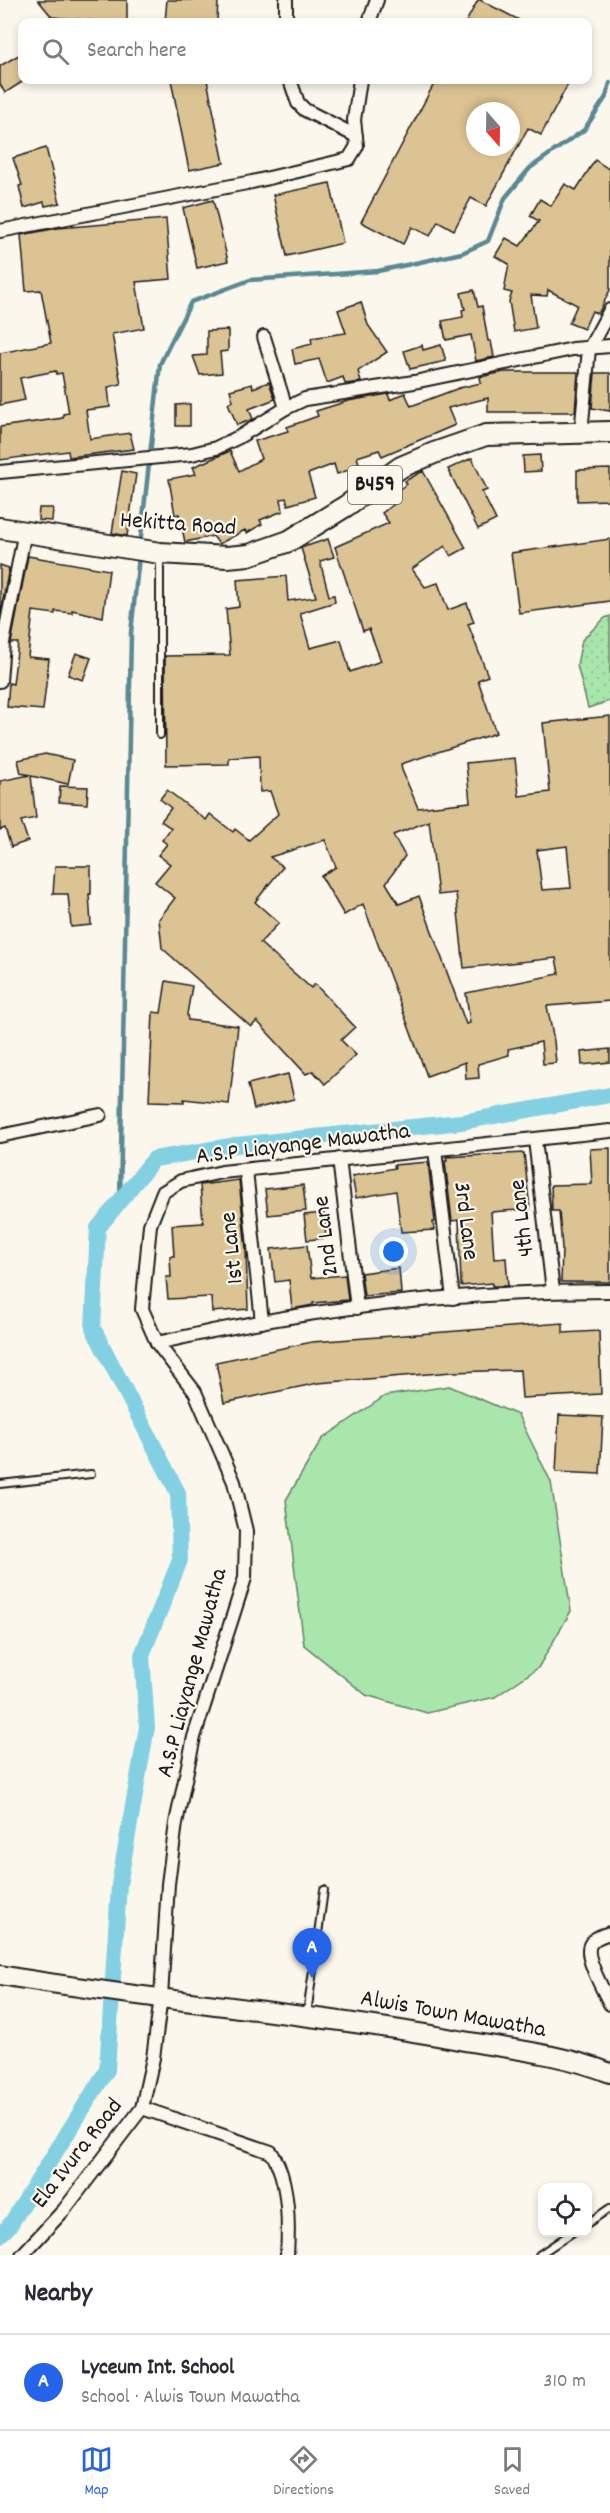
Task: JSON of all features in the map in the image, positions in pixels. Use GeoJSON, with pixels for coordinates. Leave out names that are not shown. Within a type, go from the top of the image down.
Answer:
{"type":"FeatureCollection","features":[{"type":"Feature","properties":{"kind":"main road","name":"Hekitta Road"},"geometry":{"type":"LineString","coordinates":[[0,528],[154,552],[227,557],[249,555],[289,541],[338,512],[401,467],[486,435],[610,432]]}},
{"type":"Feature","properties":{"kind":"street"},"geometry":{"type":"LineString","coordinates":[[286,0],[286,18]]}},
{"type":"Feature","properties":{"kind":"street"},"geometry":{"type":"LineString","coordinates":[[370,18],[377,0]]}},
{"type":"Feature","properties":{"kind":"street"},"geometry":{"type":"LineString","coordinates":[[291,84],[298,103],[305,110],[356,136]]}},
{"type":"Feature","properties":{"kind":"street"},"geometry":{"type":"LineString","coordinates":[[0,231],[306,171],[349,159],[357,146],[354,120],[359,84]]}},
{"type":"Feature","properties":{"kind":"street"},"geometry":{"type":"LineString","coordinates":[[582,433],[589,349],[610,310]]}},
{"type":"Feature","properties":{"kind":"street"},"geometry":{"type":"LineString","coordinates":[[264,337],[286,408]]}},
{"type":"Feature","properties":{"kind":"street"},"geometry":{"type":"LineString","coordinates":[[0,472],[98,464],[128,458],[192,454],[216,448],[239,437],[305,399],[325,394],[414,382],[573,349],[610,346]]}},
{"type":"Feature","properties":{"kind":"street"},"geometry":{"type":"LineString","coordinates":[[0,681],[3,643],[26,531]]}},
{"type":"Feature","properties":{"kind":"street"},"geometry":{"type":"LineString","coordinates":[[0,1136],[100,1115]]}},
{"type":"Feature","properties":{"kind":"street","name":"A.S.P Liayange Mawatha"},"geometry":{"type":"LineString","coordinates":[[154,1996],[176,1823],[194,1737],[245,1578],[246,1531],[234,1482],[195,1392],[157,1343],[142,1309],[150,1225],[163,1192],[181,1180],[222,1172],[610,1131]]}},
{"type":"Feature","properties":{"kind":"street","name":"4th Lane"},"geometry":{"type":"LineString","coordinates":[[535,1140],[553,1291]]}},
{"type":"Feature","properties":{"kind":"street","name":"3rd Lane"},"geometry":{"type":"LineString","coordinates":[[435,1150],[453,1298]]}},
{"type":"Feature","properties":{"kind":"street","name":"2nd Lane"},"geometry":{"type":"LineString","coordinates":[[339,1159],[357,1308]]}},
{"type":"Feature","properties":{"kind":"street","name":"1st Lane"},"geometry":{"type":"LineString","coordinates":[[246,1171],[262,1322]]}},
{"type":"Feature","properties":{"kind":"street"},"geometry":{"type":"LineString","coordinates":[[157,1343],[262,1322],[357,1308],[553,1291],[610,1291]]}},
{"type":"Feature","properties":{"kind":"street"},"geometry":{"type":"LineString","coordinates":[[610,1933],[599,1936],[590,1943],[588,1954],[610,2004]]}},
{"type":"Feature","properties":{"kind":"street","name":"Alwis Town Mawatha"},"geometry":{"type":"LineString","coordinates":[[0,1975],[64,1986],[307,2015],[554,2057],[610,2073]]}},
{"type":"Feature","properties":{"kind":"street","name":"Ela Ivura Road"},"geometry":{"type":"LineString","coordinates":[[22,2255],[64,2210],[142,2108],[153,2058],[154,1996]]}},
{"type":"Feature","properties":{"kind":"street"},"geometry":{"type":"LineString","coordinates":[[142,2108],[271,2152],[278,2162],[290,2220],[287,2255]]}},
{"type":"Feature","properties":{"kind":"lane"},"geometry":{"type":"LineString","coordinates":[[154,552],[160,735]]}},
{"type":"Feature","properties":{"kind":"lane"},"geometry":{"type":"LineString","coordinates":[[0,1484],[91,1474]]}},
{"type":"Feature","properties":{"kind":"lane"},"geometry":{"type":"LineString","coordinates":[[307,2015],[324,1890]]}},
{"type":"Feature","properties":{"kind":"lane"},"geometry":{"type":"LineString","coordinates":[[592,2220],[610,2208]]}},
{"type":"Feature","properties":{"kind":"lane"},"geometry":{"type":"LineString","coordinates":[[539,2255],[566,2237]]}},
{"type":"Feature","properties":{"kind":"green space"},"geometry":{"type":"Polygon","coordinates":[[[610,616],[610,701],[588,708],[577,665],[582,640],[610,616]]]}},
{"type":"Feature","properties":{"kind":"green space"},"geometry":{"type":"Polygon","coordinates":[[[449,1386],[518,1415],[551,1482],[571,1611],[538,1668],[495,1697],[427,1713],[366,1695],[304,1645],[286,1500],[322,1439],[385,1396],[449,1386]]]}},
{"type":"Feature","properties":{"kind":"building"},"geometry":{"type":"Polygon","coordinates":[[[38,0],[127,0],[127,18],[52,17],[38,0]]]}},
{"type":"Feature","properties":{"kind":"building"},"geometry":{"type":"Polygon","coordinates":[[[167,0],[218,0],[217,18],[165,18],[167,0]]]}},
{"type":"Feature","properties":{"kind":"building"},"geometry":{"type":"Polygon","coordinates":[[[480,0],[515,18],[468,18],[480,0]]]}},
{"type":"Feature","properties":{"kind":"building"},"geometry":{"type":"Polygon","coordinates":[[[18,55],[19,84],[5,93],[0,84],[0,66],[18,55]]]}},
{"type":"Feature","properties":{"kind":"building"},"geometry":{"type":"Polygon","coordinates":[[[172,84],[208,84],[224,163],[189,170],[172,84]]]}},
{"type":"Feature","properties":{"kind":"building"},"geometry":{"type":"Polygon","coordinates":[[[434,84],[568,84],[541,135],[528,128],[520,143],[520,102],[466,102],[466,156],[513,156],[486,206],[471,198],[454,230],[438,221],[430,236],[412,227],[403,244],[361,222],[434,84]]]}},
{"type":"Feature","properties":{"kind":"building"},"geometry":{"type":"Polygon","coordinates":[[[46,148],[60,203],[45,206],[44,202],[24,208],[19,186],[22,185],[13,158],[46,148]]]}},
{"type":"Feature","properties":{"kind":"building"},"geometry":{"type":"Polygon","coordinates":[[[595,160],[610,170],[610,290],[598,314],[592,311],[584,329],[569,323],[577,305],[548,290],[547,296],[531,295],[536,328],[514,332],[509,301],[512,293],[504,291],[509,264],[495,256],[506,238],[520,246],[539,221],[530,216],[540,199],[551,206],[565,184],[576,190],[595,160]]]}},
{"type":"Feature","properties":{"kind":"building"},"geometry":{"type":"Polygon","coordinates":[[[330,183],[343,243],[287,256],[273,195],[330,183]]]}},
{"type":"Feature","properties":{"kind":"building"},"geometry":{"type":"Polygon","coordinates":[[[213,200],[228,261],[197,268],[183,208],[213,200]]]}},
{"type":"Feature","properties":{"kind":"building"},"geometry":{"type":"Polygon","coordinates":[[[166,219],[171,279],[136,282],[144,328],[112,334],[121,384],[108,387],[110,407],[86,410],[90,439],[130,433],[134,449],[69,457],[68,451],[0,460],[0,427],[63,418],[63,414],[69,413],[62,373],[56,374],[56,371],[20,378],[25,400],[0,405],[0,353],[51,343],[41,290],[26,291],[21,235],[58,228],[166,219]]]}},
{"type":"Feature","properties":{"kind":"building"},"geometry":{"type":"Polygon","coordinates":[[[474,290],[478,307],[482,306],[488,341],[491,341],[494,357],[476,361],[471,335],[446,340],[442,321],[463,317],[462,310],[465,309],[461,293],[474,290]]]}},
{"type":"Feature","properties":{"kind":"building"},"geometry":{"type":"Polygon","coordinates":[[[361,302],[368,325],[387,352],[358,371],[361,382],[345,384],[343,377],[327,383],[319,359],[295,364],[292,349],[312,344],[311,338],[346,333],[338,310],[361,302]]]}},
{"type":"Feature","properties":{"kind":"building"},"geometry":{"type":"Polygon","coordinates":[[[228,330],[228,351],[220,352],[222,373],[200,375],[193,356],[207,355],[207,331],[228,330]]]}},
{"type":"Feature","properties":{"kind":"building"},"geometry":{"type":"Polygon","coordinates":[[[422,345],[423,350],[441,345],[446,361],[410,369],[404,351],[422,345]]]}},
{"type":"Feature","properties":{"kind":"building"},"geometry":{"type":"Polygon","coordinates":[[[504,372],[578,372],[575,412],[488,412],[488,398],[448,408],[455,425],[382,456],[379,450],[357,457],[360,466],[337,474],[334,464],[308,474],[315,497],[288,505],[286,498],[281,499],[283,511],[260,520],[262,524],[247,533],[245,530],[219,544],[213,536],[185,542],[179,514],[175,515],[169,479],[196,474],[193,467],[230,451],[239,471],[261,459],[255,441],[288,431],[287,427],[318,416],[316,411],[348,401],[388,394],[390,400],[405,393],[411,406],[459,388],[481,383],[480,377],[504,372]]]}},
{"type":"Feature","properties":{"kind":"building"},"geometry":{"type":"Polygon","coordinates":[[[595,373],[610,373],[610,411],[592,408],[595,373]]]}},
{"type":"Feature","properties":{"kind":"building"},"geometry":{"type":"Polygon","coordinates":[[[269,382],[275,399],[249,409],[253,419],[237,425],[228,403],[233,401],[230,390],[252,384],[253,388],[269,382]]]}},
{"type":"Feature","properties":{"kind":"building"},"geometry":{"type":"Polygon","coordinates":[[[190,404],[190,426],[176,426],[176,405],[190,404]]]}},
{"type":"Feature","properties":{"kind":"building"},"geometry":{"type":"Polygon","coordinates":[[[540,455],[541,471],[524,472],[523,456],[540,455]]]}},
{"type":"Feature","properties":{"kind":"building"},"geometry":{"type":"Polygon","coordinates":[[[472,458],[487,490],[482,492],[496,520],[478,529],[448,469],[472,458]]]}},
{"type":"Feature","properties":{"kind":"building"},"geometry":{"type":"Polygon","coordinates":[[[610,469],[610,500],[577,501],[577,470],[610,469]]]}},
{"type":"Feature","properties":{"kind":"building"},"geometry":{"type":"Polygon","coordinates":[[[122,471],[136,474],[127,536],[112,533],[122,471]]]}},
{"type":"Feature","properties":{"kind":"building"},"geometry":{"type":"Polygon","coordinates":[[[423,471],[466,548],[451,556],[445,546],[412,569],[425,587],[438,583],[448,610],[467,603],[474,622],[468,624],[488,676],[478,680],[496,733],[401,764],[402,770],[418,808],[470,802],[466,763],[515,758],[519,796],[550,792],[543,723],[610,716],[610,1001],[547,1006],[556,1063],[543,1064],[541,1042],[508,1049],[509,1055],[478,1064],[479,1078],[466,1079],[465,1062],[427,1076],[363,904],[344,915],[321,876],[336,867],[325,840],[270,857],[283,867],[255,902],[279,923],[260,943],[311,988],[315,984],[355,1027],[341,1040],[356,1055],[325,1084],[313,1071],[306,1074],[257,1021],[251,1027],[162,948],[159,919],[175,898],[155,882],[170,864],[158,855],[167,844],[162,840],[171,828],[161,821],[171,808],[160,799],[167,790],[206,820],[210,814],[233,832],[235,829],[249,840],[278,814],[270,791],[260,792],[259,756],[229,758],[229,764],[166,765],[165,656],[230,655],[226,609],[239,607],[237,580],[286,576],[288,601],[316,597],[301,548],[328,539],[334,557],[320,561],[329,596],[334,595],[335,602],[300,613],[310,648],[341,640],[350,672],[381,661],[369,629],[363,631],[335,547],[389,523],[382,513],[397,502],[392,494],[407,484],[405,481],[423,471]],[[429,821],[393,835],[405,856],[386,883],[399,904],[419,896],[466,1024],[470,1023],[466,993],[559,974],[556,958],[464,968],[456,893],[438,895],[429,821]],[[567,846],[537,850],[542,890],[571,888],[567,846]]]}},
{"type":"Feature","properties":{"kind":"building"},"geometry":{"type":"Polygon","coordinates":[[[39,508],[53,508],[52,521],[38,520],[39,508]]]}},
{"type":"Feature","properties":{"kind":"building"},"geometry":{"type":"Polygon","coordinates":[[[610,539],[610,601],[519,613],[511,553],[610,539]]]}},
{"type":"Feature","properties":{"kind":"building"},"geometry":{"type":"Polygon","coordinates":[[[28,556],[109,570],[103,617],[72,610],[72,613],[55,611],[55,614],[33,611],[28,657],[49,659],[43,710],[7,707],[9,683],[13,684],[18,643],[11,643],[28,556]]]}},
{"type":"Feature","properties":{"kind":"building"},"geometry":{"type":"Polygon","coordinates":[[[0,565],[9,568],[0,615],[0,565]]]}},
{"type":"Feature","properties":{"kind":"building"},"geometry":{"type":"Polygon","coordinates":[[[76,653],[91,658],[83,680],[68,675],[76,653]]]}},
{"type":"Feature","properties":{"kind":"building"},"geometry":{"type":"Polygon","coordinates":[[[45,754],[73,760],[68,784],[31,776],[36,818],[21,821],[28,841],[11,847],[5,828],[0,830],[0,781],[30,775],[21,773],[18,760],[45,754]]]}},
{"type":"Feature","properties":{"kind":"building"},"geometry":{"type":"Polygon","coordinates":[[[60,786],[88,787],[87,804],[59,802],[60,786]]]}},
{"type":"Feature","properties":{"kind":"building"},"geometry":{"type":"Polygon","coordinates":[[[55,866],[91,866],[91,894],[89,894],[91,925],[71,927],[68,894],[53,894],[55,866]]]}},
{"type":"Feature","properties":{"kind":"building"},"geometry":{"type":"Polygon","coordinates":[[[166,981],[192,986],[188,1020],[238,1026],[229,1104],[184,1099],[184,1102],[149,1101],[153,1012],[161,1013],[166,981]]]}},
{"type":"Feature","properties":{"kind":"building"},"geometry":{"type":"Polygon","coordinates":[[[610,1049],[610,1062],[582,1065],[581,1052],[610,1049]]]}},
{"type":"Feature","properties":{"kind":"building"},"geometry":{"type":"Polygon","coordinates":[[[288,1074],[294,1099],[254,1109],[248,1084],[288,1074]]]}},
{"type":"Feature","properties":{"kind":"building"},"geometry":{"type":"Polygon","coordinates":[[[610,1148],[610,1282],[561,1282],[562,1248],[559,1211],[552,1211],[551,1185],[592,1184],[590,1149],[610,1148]]]}},
{"type":"Feature","properties":{"kind":"building"},"geometry":{"type":"Polygon","coordinates":[[[524,1153],[530,1209],[491,1212],[494,1259],[506,1258],[508,1286],[492,1286],[492,1283],[461,1286],[459,1220],[452,1221],[446,1157],[524,1153]]]}},
{"type":"Feature","properties":{"kind":"building"},"geometry":{"type":"Polygon","coordinates":[[[428,1162],[434,1230],[401,1232],[396,1191],[356,1198],[352,1176],[395,1168],[394,1165],[428,1162]]]}},
{"type":"Feature","properties":{"kind":"building"},"geometry":{"type":"Polygon","coordinates":[[[239,1180],[246,1250],[248,1309],[212,1312],[211,1297],[168,1299],[166,1277],[171,1277],[170,1256],[174,1256],[172,1225],[203,1223],[200,1185],[239,1180]]]}},
{"type":"Feature","properties":{"kind":"building"},"geometry":{"type":"Polygon","coordinates":[[[303,1185],[306,1211],[268,1215],[265,1189],[303,1185]]]}},
{"type":"Feature","properties":{"kind":"building"},"geometry":{"type":"Polygon","coordinates":[[[324,1213],[326,1238],[307,1240],[304,1215],[324,1213]]]}},
{"type":"Feature","properties":{"kind":"building"},"geometry":{"type":"Polygon","coordinates":[[[307,1245],[311,1278],[345,1275],[348,1300],[313,1303],[313,1305],[292,1309],[289,1280],[275,1282],[271,1249],[307,1245]]]}},
{"type":"Feature","properties":{"kind":"building"},"geometry":{"type":"Polygon","coordinates":[[[399,1268],[401,1293],[364,1296],[361,1273],[399,1268]]]}},
{"type":"Feature","properties":{"kind":"building"},"geometry":{"type":"Polygon","coordinates":[[[563,1323],[563,1333],[599,1331],[601,1394],[522,1398],[520,1370],[452,1372],[318,1383],[224,1403],[216,1362],[312,1342],[563,1323]]]}},
{"type":"Feature","properties":{"kind":"building"},"geometry":{"type":"Polygon","coordinates":[[[559,1415],[603,1417],[600,1474],[556,1472],[559,1415]]]}},
{"type":"Feature","properties":{"kind":"waterway"},"geometry":{"type":"LineString","coordinates":[[140,545],[160,364],[191,302],[250,280],[378,271],[462,253],[488,241],[505,198],[530,168],[584,130],[606,97],[610,83]]}},
{"type":"Feature","properties":{"kind":"waterway"},"geometry":{"type":"LineString","coordinates":[[120,1201],[131,633],[139,556]]}},
{"type":"Feature","properties":{"kind":"waterway"},"geometry":{"type":"LineString","coordinates":[[0,2235],[10,2225],[107,2070],[119,1885],[147,1727],[142,1655],[180,1560],[178,1493],[93,1328],[98,1228],[154,1159],[236,1145],[462,1122],[610,1095]]}},
{"type":"Feature","properties":{"kind":"place","name":"Lyceum Int. School"},"geometry":{"type":"Point","coordinates":[312,1978]}}]}
